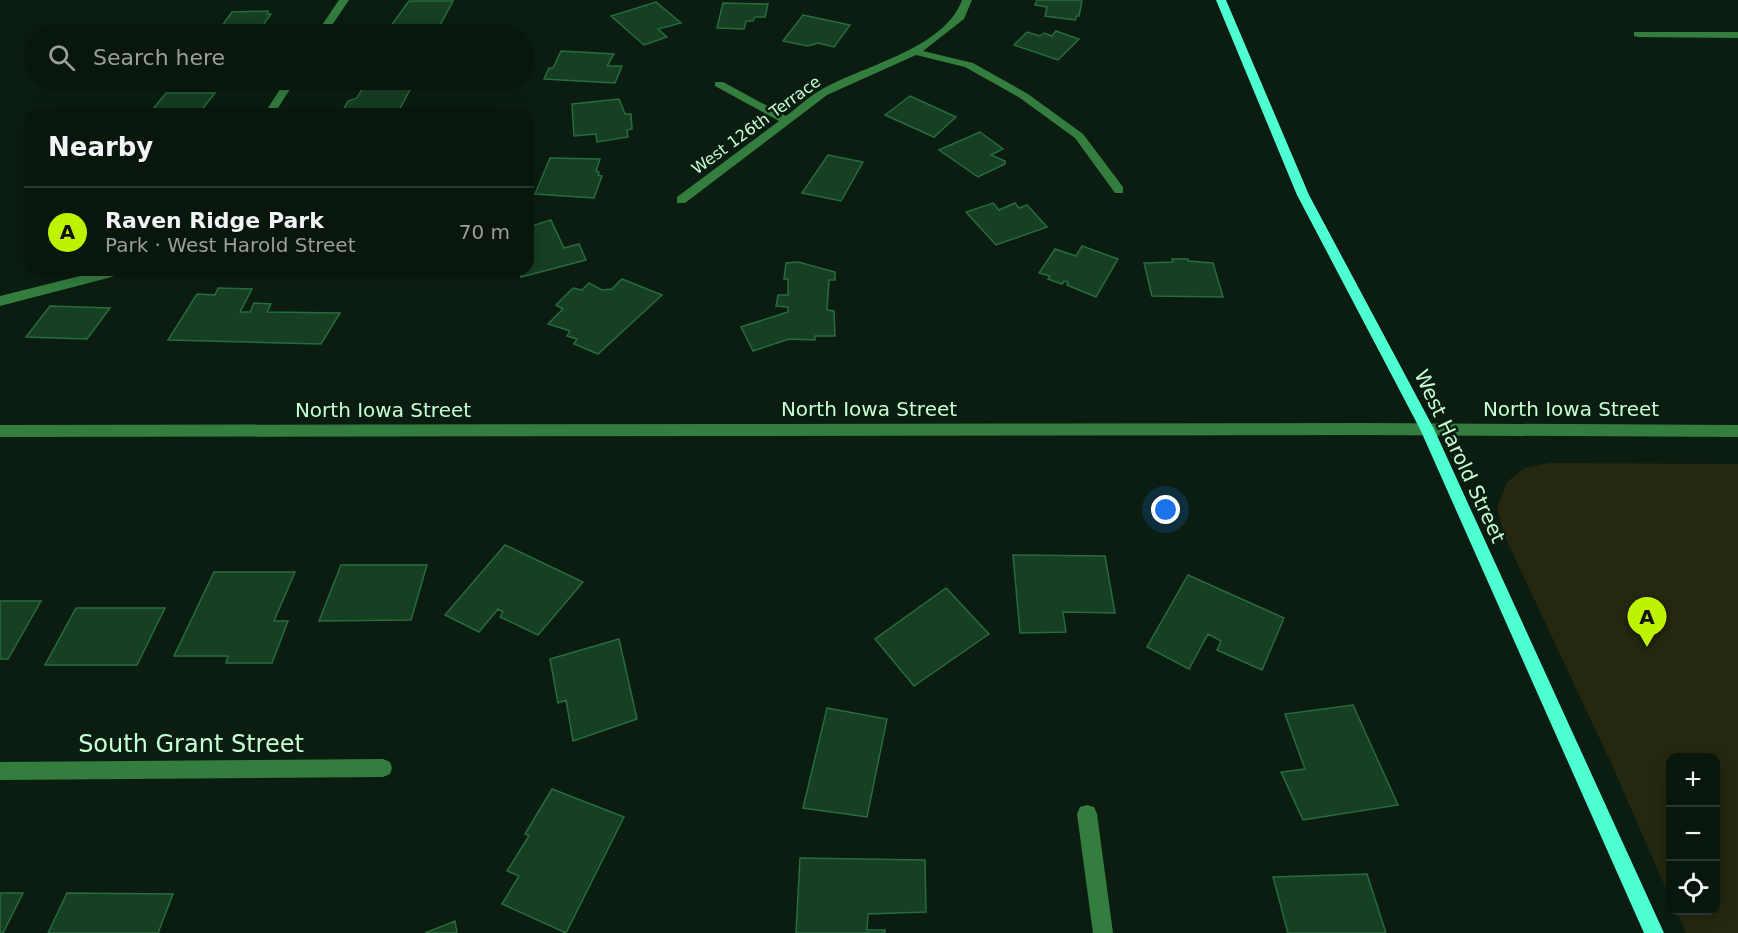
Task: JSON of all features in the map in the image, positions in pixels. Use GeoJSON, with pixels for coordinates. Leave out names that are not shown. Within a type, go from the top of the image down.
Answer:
{"type":"FeatureCollection","features":[{"type":"Feature","properties":{"kind":"main road","name":"West Harold Street"},"geometry":{"type":"LineString","coordinates":[[1221,0],[1303,195],[1427,429],[1654,933]]}},
{"type":"Feature","properties":{"kind":"street"},"geometry":{"type":"LineString","coordinates":[[328,24],[344,0]]}},
{"type":"Feature","properties":{"kind":"street","name":"West 126th Terrace"},"geometry":{"type":"LineString","coordinates":[[681,200],[823,93],[915,52],[961,16],[967,0]]}},
{"type":"Feature","properties":{"kind":"street"},"geometry":{"type":"LineString","coordinates":[[1638,34],[1738,35]]}},
{"type":"Feature","properties":{"kind":"street"},"geometry":{"type":"LineString","coordinates":[[915,52],[969,65],[1024,96],[1079,136],[1119,190]]}},
{"type":"Feature","properties":{"kind":"street"},"geometry":{"type":"LineString","coordinates":[[719,84],[787,121]]}},
{"type":"Feature","properties":{"kind":"street"},"geometry":{"type":"LineString","coordinates":[[273,108],[285,90]]}},
{"type":"Feature","properties":{"kind":"street"},"geometry":{"type":"LineString","coordinates":[[0,302],[23,294],[79,283],[100,276]]}},
{"type":"Feature","properties":{"kind":"street","name":"North Iowa Street"},"geometry":{"type":"LineString","coordinates":[[0,431],[1427,429],[1738,431]]}},
{"type":"Feature","properties":{"kind":"street","name":"South Grant Street"},"geometry":{"type":"LineString","coordinates":[[0,771],[383,768]]}},
{"type":"Feature","properties":{"kind":"street"},"geometry":{"type":"LineString","coordinates":[[1087,814],[1102,933]]}},
{"type":"Feature","properties":{"kind":"green space"},"geometry":{"type":"Polygon","coordinates":[[[1550,463],[1738,464],[1738,933],[1686,933],[1678,915],[1720,915],[1720,753],[1666,753],[1666,889],[1612,765],[1505,537],[1497,508],[1507,482],[1524,468],[1550,463]]]}},
{"type":"Feature","properties":{"kind":"building"},"geometry":{"type":"Polygon","coordinates":[[[1037,0],[1082,0],[1079,16],[1075,20],[1045,16],[1047,7],[1035,5],[1037,0]]]}},
{"type":"Feature","properties":{"kind":"building"},"geometry":{"type":"Polygon","coordinates":[[[409,1],[453,1],[441,24],[392,24],[409,1]]]}},
{"type":"Feature","properties":{"kind":"building"},"geometry":{"type":"Polygon","coordinates":[[[656,2],[681,23],[658,29],[667,37],[644,45],[611,16],[656,2]]]}},
{"type":"Feature","properties":{"kind":"building"},"geometry":{"type":"Polygon","coordinates":[[[723,3],[768,4],[765,17],[755,17],[753,21],[746,21],[744,29],[717,28],[723,3]]]}},
{"type":"Feature","properties":{"kind":"building"},"geometry":{"type":"Polygon","coordinates":[[[268,11],[267,14],[271,14],[264,24],[223,24],[232,12],[268,11]]]}},
{"type":"Feature","properties":{"kind":"building"},"geometry":{"type":"Polygon","coordinates":[[[803,15],[850,25],[834,47],[818,43],[808,46],[783,41],[803,15]]]}},
{"type":"Feature","properties":{"kind":"building"},"geometry":{"type":"Polygon","coordinates":[[[1056,31],[1079,39],[1058,60],[1014,45],[1027,32],[1040,36],[1044,33],[1052,36],[1056,31]]]}},
{"type":"Feature","properties":{"kind":"building"},"geometry":{"type":"Polygon","coordinates":[[[561,51],[614,54],[607,66],[622,66],[615,83],[544,79],[549,68],[553,68],[561,51]]]}},
{"type":"Feature","properties":{"kind":"building"},"geometry":{"type":"Polygon","coordinates":[[[361,90],[410,90],[400,108],[344,108],[348,101],[357,98],[361,90]]]}},
{"type":"Feature","properties":{"kind":"building"},"geometry":{"type":"Polygon","coordinates":[[[166,93],[215,93],[203,108],[154,108],[166,93]]]}},
{"type":"Feature","properties":{"kind":"building"},"geometry":{"type":"Polygon","coordinates":[[[910,96],[956,117],[934,137],[885,115],[910,96]]]}},
{"type":"Feature","properties":{"kind":"building"},"geometry":{"type":"Polygon","coordinates":[[[619,99],[625,114],[631,114],[632,129],[627,130],[628,137],[597,142],[596,134],[574,136],[572,104],[619,99]]]}},
{"type":"Feature","properties":{"kind":"building"},"geometry":{"type":"Polygon","coordinates":[[[980,132],[1003,149],[991,155],[1005,161],[1005,164],[978,177],[939,150],[980,132]]]}},
{"type":"Feature","properties":{"kind":"building"},"geometry":{"type":"Polygon","coordinates":[[[828,155],[863,162],[841,201],[802,193],[828,155]]]}},
{"type":"Feature","properties":{"kind":"building"},"geometry":{"type":"Polygon","coordinates":[[[550,158],[600,159],[596,171],[602,176],[594,198],[535,194],[550,158]]]}},
{"type":"Feature","properties":{"kind":"building"},"geometry":{"type":"Polygon","coordinates":[[[993,203],[999,210],[1015,203],[1019,208],[1027,205],[1047,227],[996,245],[966,212],[993,203]]]}},
{"type":"Feature","properties":{"kind":"building"},"geometry":{"type":"Polygon","coordinates":[[[551,220],[564,248],[579,244],[586,260],[534,274],[534,225],[551,220]]]}},
{"type":"Feature","properties":{"kind":"building"},"geometry":{"type":"Polygon","coordinates":[[[1082,246],[1118,259],[1096,297],[1067,285],[1068,282],[1064,281],[1062,284],[1048,279],[1050,276],[1039,273],[1055,249],[1076,256],[1082,246]]]}},
{"type":"Feature","properties":{"kind":"building"},"geometry":{"type":"Polygon","coordinates":[[[1172,259],[1213,263],[1223,297],[1152,296],[1144,263],[1173,262],[1172,259]]]}},
{"type":"Feature","properties":{"kind":"building"},"geometry":{"type":"Polygon","coordinates":[[[798,262],[835,272],[835,280],[829,280],[827,310],[834,311],[835,336],[815,336],[815,340],[789,339],[753,351],[741,327],[788,312],[788,307],[776,306],[778,295],[788,295],[788,279],[784,279],[786,263],[798,262]]]}},
{"type":"Feature","properties":{"kind":"building"},"geometry":{"type":"Polygon","coordinates":[[[622,279],[662,295],[598,354],[574,344],[577,339],[567,336],[570,331],[548,324],[563,309],[556,305],[573,288],[582,290],[589,283],[602,290],[612,289],[622,279]]]}},
{"type":"Feature","properties":{"kind":"building"},"geometry":{"type":"Polygon","coordinates":[[[218,288],[252,289],[240,312],[250,312],[254,303],[271,304],[267,312],[340,313],[321,344],[168,340],[197,294],[215,295],[218,288]]]}},
{"type":"Feature","properties":{"kind":"building"},"geometry":{"type":"Polygon","coordinates":[[[50,306],[110,308],[87,339],[26,337],[50,306]]]}},
{"type":"Feature","properties":{"kind":"building"},"geometry":{"type":"Polygon","coordinates":[[[505,545],[583,582],[538,635],[500,617],[503,612],[498,609],[479,632],[445,615],[505,545]]]}},
{"type":"Feature","properties":{"kind":"building"},"geometry":{"type":"Polygon","coordinates":[[[1013,555],[1105,556],[1115,613],[1063,612],[1066,632],[1020,633],[1013,555]]]}},
{"type":"Feature","properties":{"kind":"building"},"geometry":{"type":"Polygon","coordinates":[[[341,565],[427,565],[411,620],[319,621],[341,565]]]}},
{"type":"Feature","properties":{"kind":"building"},"geometry":{"type":"Polygon","coordinates":[[[214,572],[295,572],[274,621],[288,621],[272,663],[226,663],[228,656],[174,656],[214,572]]]}},
{"type":"Feature","properties":{"kind":"building"},"geometry":{"type":"Polygon","coordinates":[[[1188,575],[1284,618],[1262,670],[1217,650],[1221,641],[1208,634],[1189,669],[1147,647],[1188,575]]]}},
{"type":"Feature","properties":{"kind":"building"},"geometry":{"type":"Polygon","coordinates":[[[946,588],[989,634],[914,686],[875,639],[946,588]]]}},
{"type":"Feature","properties":{"kind":"building"},"geometry":{"type":"Polygon","coordinates":[[[0,601],[41,601],[8,659],[0,659],[0,601]]]}},
{"type":"Feature","properties":{"kind":"building"},"geometry":{"type":"Polygon","coordinates":[[[76,608],[165,608],[137,665],[45,665],[76,608]]]}},
{"type":"Feature","properties":{"kind":"building"},"geometry":{"type":"Polygon","coordinates":[[[619,639],[637,719],[573,741],[566,700],[558,703],[550,659],[619,639]]]}},
{"type":"Feature","properties":{"kind":"building"},"geometry":{"type":"Polygon","coordinates":[[[1353,705],[1398,805],[1303,820],[1281,772],[1305,769],[1285,714],[1353,705]]]}},
{"type":"Feature","properties":{"kind":"building"},"geometry":{"type":"Polygon","coordinates":[[[827,708],[887,719],[867,817],[803,808],[827,708]]]}},
{"type":"Feature","properties":{"kind":"building"},"geometry":{"type":"Polygon","coordinates":[[[552,789],[624,817],[566,933],[502,904],[519,876],[507,871],[529,836],[525,834],[552,789]]]}},
{"type":"Feature","properties":{"kind":"building"},"geometry":{"type":"Polygon","coordinates":[[[800,858],[925,860],[926,912],[868,914],[867,930],[885,930],[885,933],[796,933],[800,858]]]}},
{"type":"Feature","properties":{"kind":"building"},"geometry":{"type":"Polygon","coordinates":[[[1367,874],[1386,933],[1288,933],[1273,877],[1367,874]]]}},
{"type":"Feature","properties":{"kind":"building"},"geometry":{"type":"Polygon","coordinates":[[[0,893],[23,893],[3,933],[0,933],[0,893]]]}},
{"type":"Feature","properties":{"kind":"building"},"geometry":{"type":"Polygon","coordinates":[[[67,893],[173,894],[158,933],[48,933],[67,893]]]}},
{"type":"Feature","properties":{"kind":"building"},"geometry":{"type":"Polygon","coordinates":[[[455,921],[457,933],[425,933],[455,921]]]}},
{"type":"Feature","properties":{"kind":"place","name":"Raven Ridge Park"},"geometry":{"type":"Point","coordinates":[1647,647]}}]}
